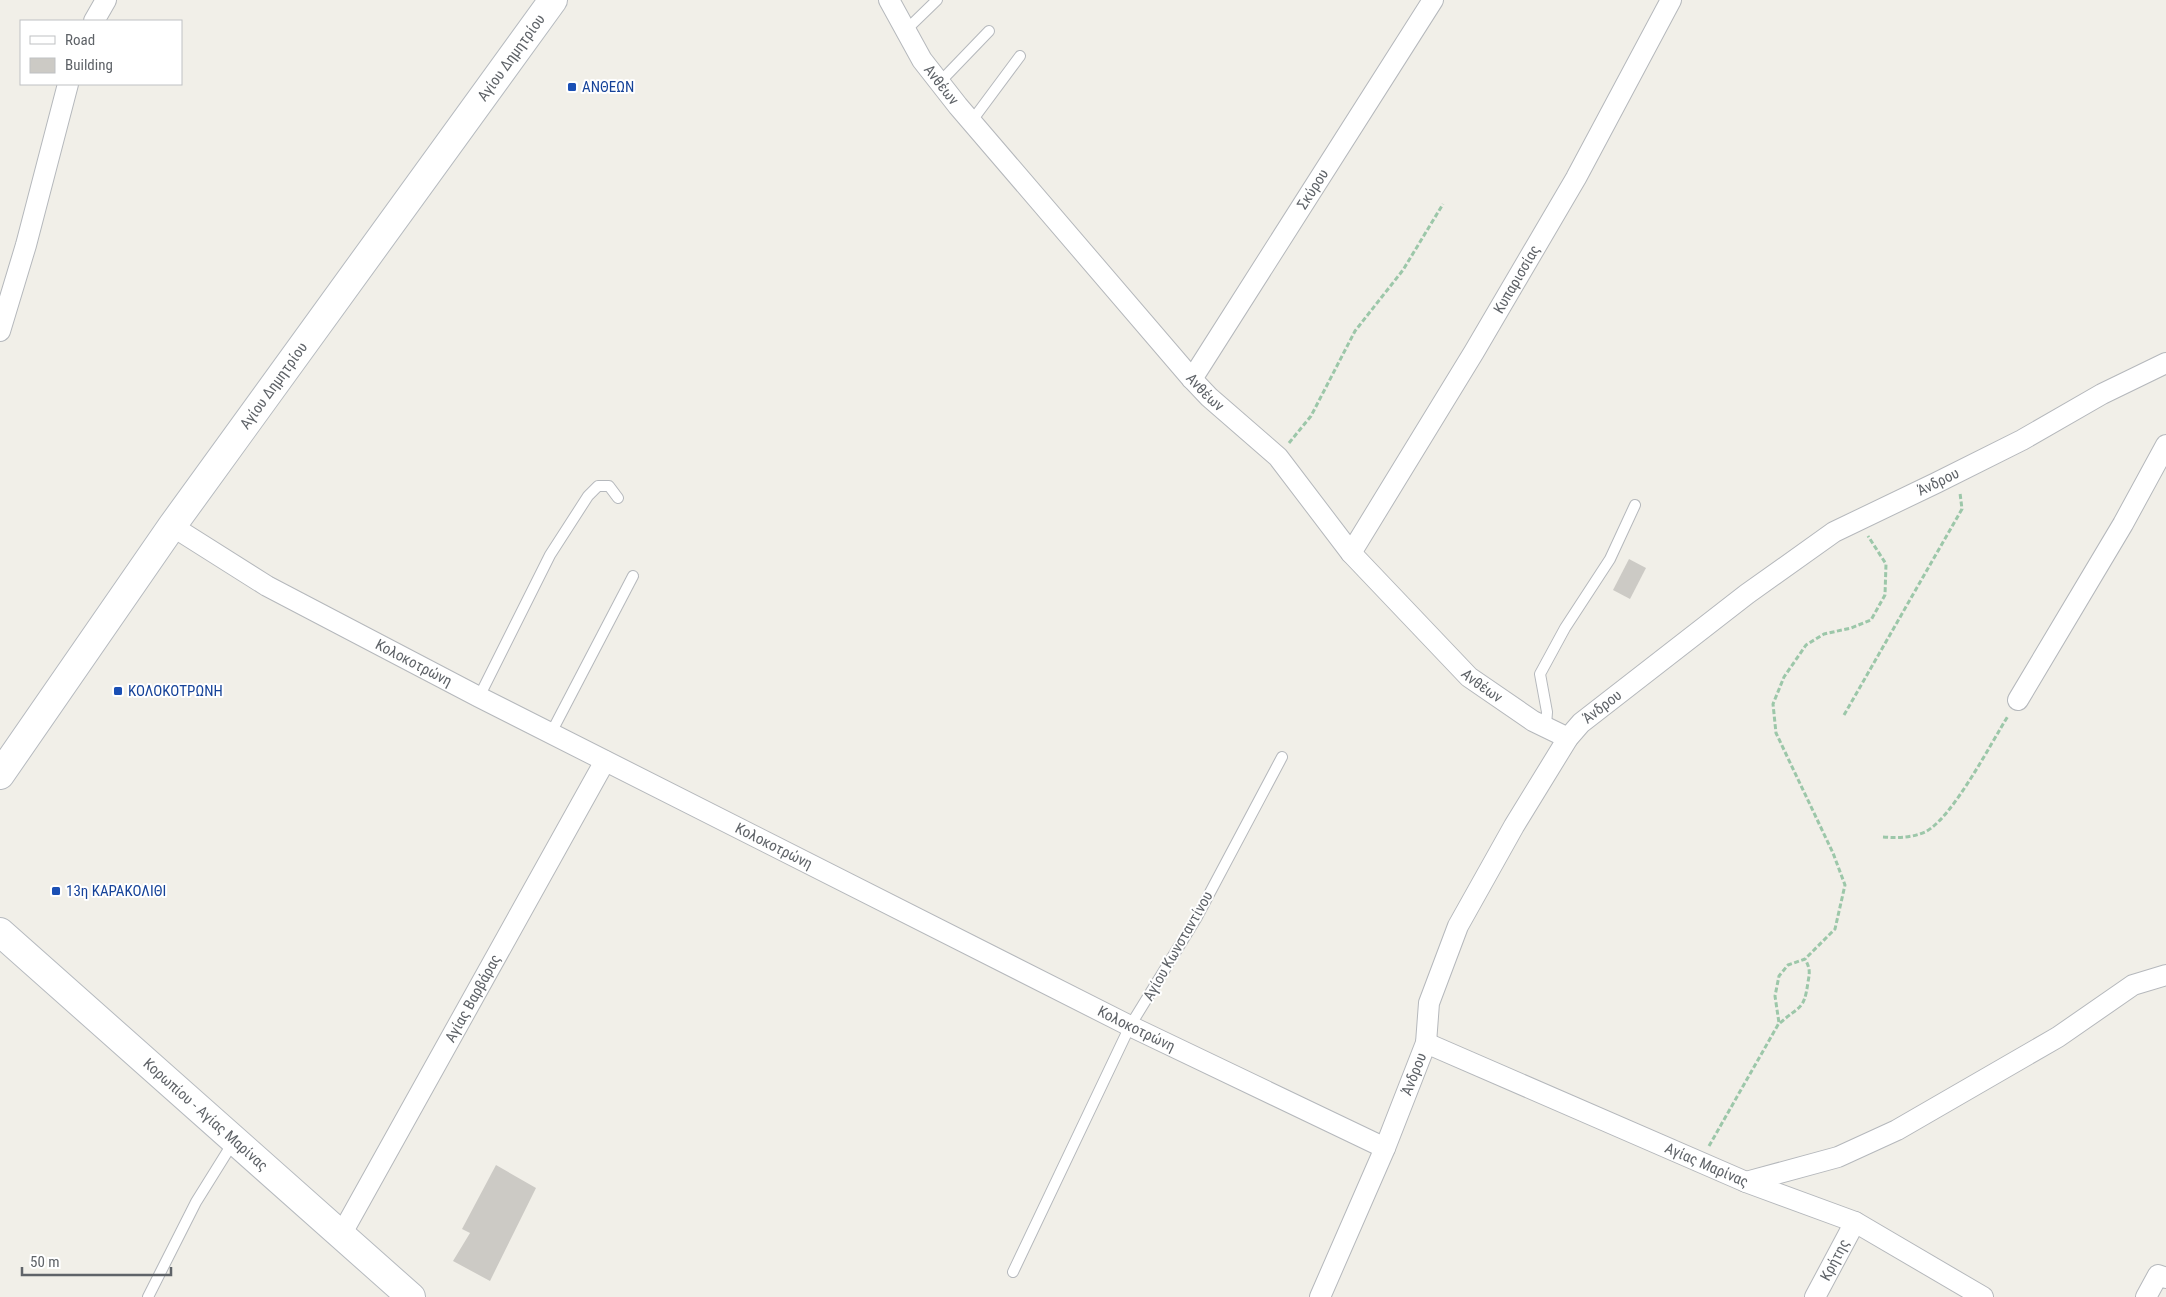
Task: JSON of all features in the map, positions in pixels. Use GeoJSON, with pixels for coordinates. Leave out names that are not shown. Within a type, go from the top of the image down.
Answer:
{"type":"FeatureCollection","features":[{"type":"Feature","properties":{"kind":"street"},"geometry":{"type":"LineString","coordinates":[[95,20],[106,0]]}},
{"type":"Feature","properties":{"kind":"street","name":"Αγίου Δημητρίου"},"geometry":{"type":"LineString","coordinates":[[0,775],[172,526],[553,0]]}},
{"type":"Feature","properties":{"kind":"street","name":"Ανθέων"},"geometry":{"type":"LineString","coordinates":[[889,0],[904,32],[939,82],[971,122],[1192,379],[1209,397],[1278,457],[1351,553],[1469,677],[1533,721],[1546,725],[1568,738]]}},
{"type":"Feature","properties":{"kind":"street","name":"Σκύρου"},"geometry":{"type":"LineString","coordinates":[[1192,379],[1433,0]]}},
{"type":"Feature","properties":{"kind":"street","name":"Κυπαρισσίας"},"geometry":{"type":"LineString","coordinates":[[1351,553],[1474,352],[1576,178],[1671,0]]}},
{"type":"Feature","properties":{"kind":"street"},"geometry":{"type":"LineString","coordinates":[[1,321],[26,245],[68,85]]}},
{"type":"Feature","properties":{"kind":"street","name":"Άνδρου"},"geometry":{"type":"LineString","coordinates":[[1320,1297],[1385,1148],[1426,1043],[1429,1003],[1458,926],[1514,826],[1568,738],[1581,723],[1747,594],[1834,532],[1957,472],[2102,394],[2166,363]]}},
{"type":"Feature","properties":{"kind":"street"},"geometry":{"type":"LineString","coordinates":[[2018,700],[2123,524],[2166,445]]}},
{"type":"Feature","properties":{"kind":"street","name":"Κολοκοτρώνη"},"geometry":{"type":"LineString","coordinates":[[172,526],[267,586],[479,697],[1130,1026],[1385,1148]]}},
{"type":"Feature","properties":{"kind":"street","name":"Αγίας Βαρβάρας"},"geometry":{"type":"LineString","coordinates":[[341,1235],[604,761]]}},
{"type":"Feature","properties":{"kind":"street","name":"Κορωπίου - Αγίας Μαρίνας"},"geometry":{"type":"LineString","coordinates":[[0,932],[411,1297]]}},
{"type":"Feature","properties":{"kind":"street"},"geometry":{"type":"LineString","coordinates":[[1746,1182],[1838,1158],[1897,1130],[2058,1037],[2133,985],[2166,974]]}},
{"type":"Feature","properties":{"kind":"street","name":"Αγίας Μαρίνας"},"geometry":{"type":"LineString","coordinates":[[1426,1043],[1746,1182],[1855,1222],[1983,1297]]}},
{"type":"Feature","properties":{"kind":"street","name":"Κρήτης"},"geometry":{"type":"LineString","coordinates":[[1815,1297],[1855,1222]]}},
{"type":"Feature","properties":{"kind":"street"},"geometry":{"type":"LineString","coordinates":[[2146,1297],[2158,1275],[2166,1278]]}},
{"type":"Feature","properties":{"kind":"lane"},"geometry":{"type":"LineString","coordinates":[[904,32],[937,0]]}},
{"type":"Feature","properties":{"kind":"lane"},"geometry":{"type":"LineString","coordinates":[[939,82],[989,31]]}},
{"type":"Feature","properties":{"kind":"lane"},"geometry":{"type":"LineString","coordinates":[[971,122],[1020,56]]}},
{"type":"Feature","properties":{"kind":"lane"},"geometry":{"type":"LineString","coordinates":[[479,697],[550,555],[588,496],[598,486],[609,486],[618,498]]}},
{"type":"Feature","properties":{"kind":"lane"},"geometry":{"type":"LineString","coordinates":[[1546,725],[1547,712],[1540,674],[1565,628],[1610,559],[1635,505]]}},
{"type":"Feature","properties":{"kind":"lane"},"geometry":{"type":"LineString","coordinates":[[551,733],[633,576]]}},
{"type":"Feature","properties":{"kind":"lane","name":"Αγίου Κωνσταντίνου"},"geometry":{"type":"LineString","coordinates":[[1013,1272],[1130,1026],[1197,917],[1282,758]]}},
{"type":"Feature","properties":{"kind":"lane"},"geometry":{"type":"LineString","coordinates":[[148,1297],[196,1202],[235,1140]]}},
{"type":"Feature","properties":{"kind":"path"},"geometry":{"type":"LineString","coordinates":[[1278,457],[1310,416],[1355,331],[1402,270],[1443,204]]}},
{"type":"Feature","properties":{"kind":"path"},"geometry":{"type":"LineString","coordinates":[[1844,716],[1962,508],[1957,472]]}},
{"type":"Feature","properties":{"kind":"path"},"geometry":{"type":"LineString","coordinates":[[1779,1024],[1775,996],[1779,976],[1788,965],[1805,959],[1835,929],[1844,885],[1833,853],[1776,733],[1774,704],[1784,677],[1806,645],[1824,634],[1851,628],[1870,620],[1884,595],[1886,564],[1859,520]]}},
{"type":"Feature","properties":{"kind":"path"},"geometry":{"type":"LineString","coordinates":[[1883,837],[1904,838],[1926,832],[1948,812],[2018,700]]}},
{"type":"Feature","properties":{"kind":"path"},"geometry":{"type":"LineString","coordinates":[[1699,1162],[1779,1024],[1801,1007],[1808,995],[1811,972],[1805,959]]}},
{"type":"Feature","properties":{"kind":"building"},"geometry":{"type":"Polygon","coordinates":[[[1629,559],[1646,568],[1630,599],[1613,590],[1629,559]]]}},
{"type":"Feature","properties":{"kind":"building"},"geometry":{"type":"Polygon","coordinates":[[[496,1165],[536,1188],[490,1281],[453,1261],[470,1233],[462,1229],[496,1165]]]}},
{"type":"Feature","properties":{"kind":"place","name":"ΑΝΘΕΩΝ"},"geometry":{"type":"Point","coordinates":[572,87]}},
{"type":"Feature","properties":{"kind":"place","name":"ΚΟΛΟΚΟΤΡΩΝΗ"},"geometry":{"type":"Point","coordinates":[118,691]}},
{"type":"Feature","properties":{"kind":"place","name":"13η ΚΑΡΑΚΟΛΙΘΙ"},"geometry":{"type":"Point","coordinates":[56,891]}}]}
